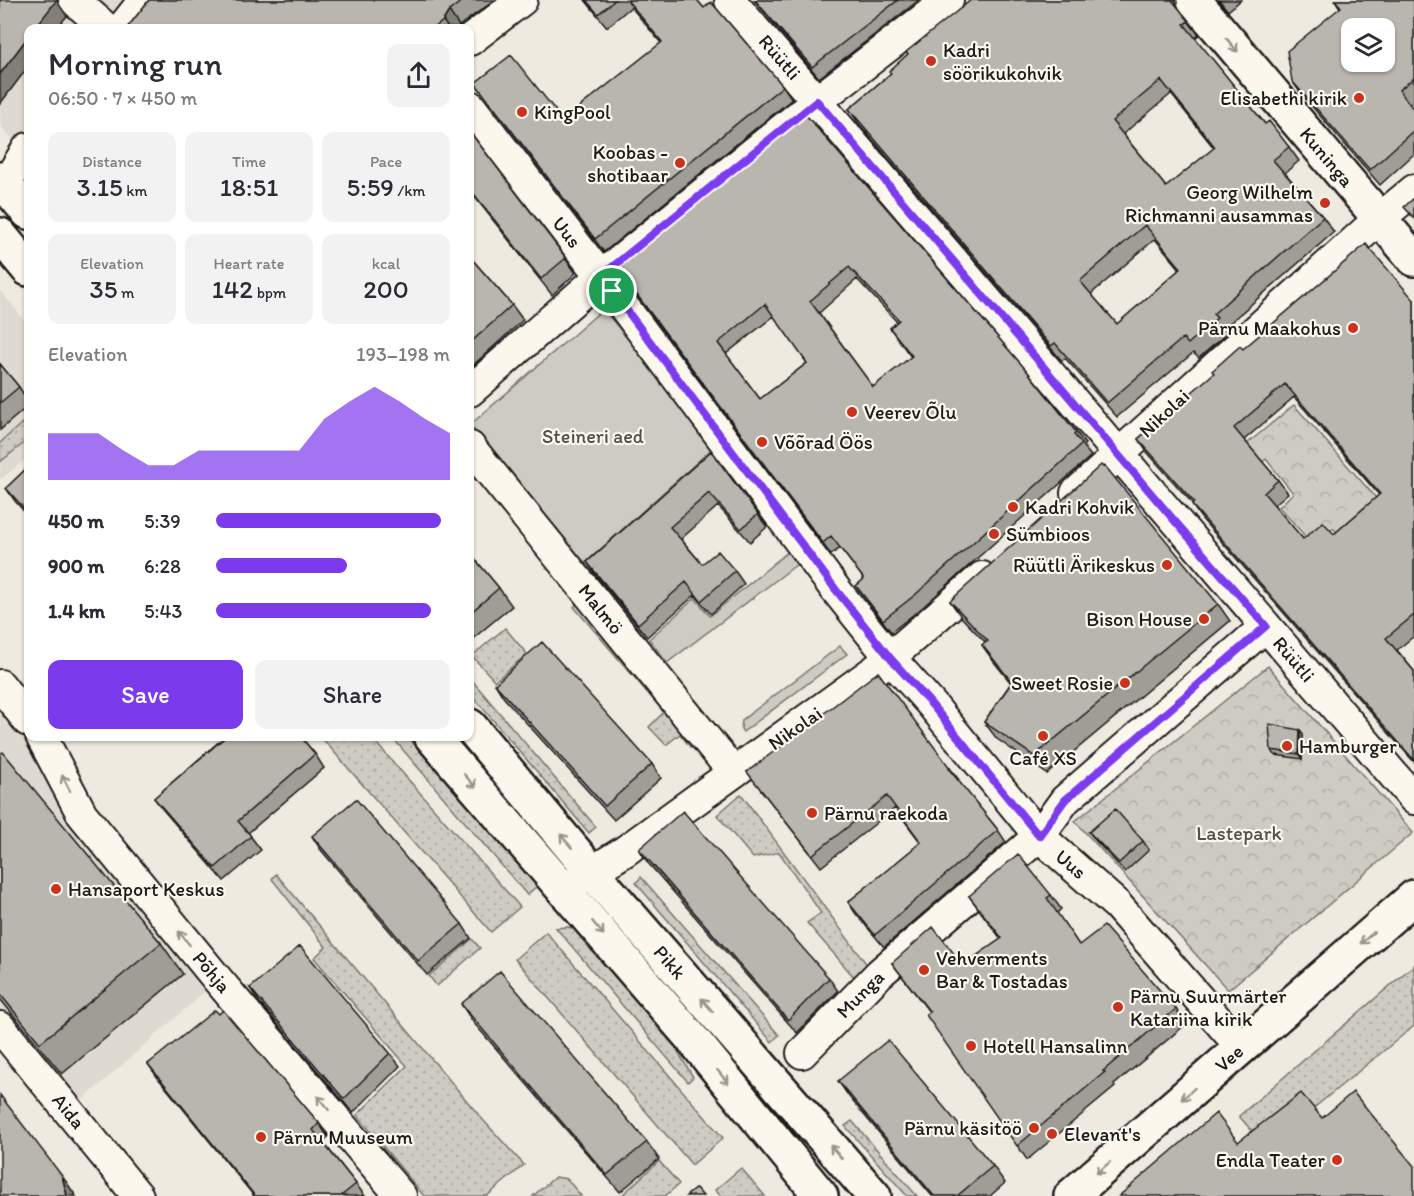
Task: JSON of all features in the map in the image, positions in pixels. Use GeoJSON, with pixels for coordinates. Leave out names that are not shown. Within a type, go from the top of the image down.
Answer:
{"type":"FeatureCollection","features":[{"type":"Feature","properties":{"kind":"main road","name":"Kuninga"},"geometry":{"type":"LineString","coordinates":[[1194,0],[1414,259]]}},
{"type":"Feature","properties":{"kind":"main road"},"geometry":{"type":"LineString","coordinates":[[2,182],[24,207]]}},
{"type":"Feature","properties":{"kind":"main road"},"geometry":{"type":"LineString","coordinates":[[0,236],[24,264]]}},
{"type":"Feature","properties":{"kind":"main road","name":"Pikk"},"geometry":{"type":"LineString","coordinates":[[474,731],[592,872],[874,1196]]}},
{"type":"Feature","properties":{"kind":"main road","name":"Pikk"},"geometry":{"type":"LineString","coordinates":[[435,741],[695,1042],[821,1196]]}},
{"type":"Feature","properties":{"kind":"main road","name":"Vee"},"geometry":{"type":"LineString","coordinates":[[1071,1196],[1414,897]]}},
{"type":"Feature","properties":{"kind":"street"},"geometry":{"type":"LineString","coordinates":[[74,0],[101,24]]}},
{"type":"Feature","properties":{"kind":"street"},"geometry":{"type":"LineString","coordinates":[[125,24],[144,0]]}},
{"type":"Feature","properties":{"kind":"street"},"geometry":{"type":"LineString","coordinates":[[474,37],[522,0]]}},
{"type":"Feature","properties":{"kind":"street","name":"Rüütli"},"geometry":{"type":"LineString","coordinates":[[730,0],[1414,799]]}},
{"type":"Feature","properties":{"kind":"street"},"geometry":{"type":"LineString","coordinates":[[474,387],[601,276],[817,101],[948,0]]}},
{"type":"Feature","properties":{"kind":"street","name":"Uus"},"geometry":{"type":"LineString","coordinates":[[474,111],[601,276],[836,590],[891,659],[932,705],[1039,836],[1117,904],[1241,1047]]}},
{"type":"Feature","properties":{"kind":"street"},"geometry":{"type":"LineString","coordinates":[[2,182],[24,153]]}},
{"type":"Feature","properties":{"kind":"street","name":"Nikolai"},"geometry":{"type":"LineString","coordinates":[[1058,509],[1414,190]]}},
{"type":"Feature","properties":{"kind":"street","name":"Malmö"},"geometry":{"type":"LineString","coordinates":[[474,452],[733,772]]}},
{"type":"Feature","properties":{"kind":"street","name":"Nikolai"},"geometry":{"type":"LineString","coordinates":[[564,888],[625,851],[891,659],[1005,557]]}},
{"type":"Feature","properties":{"kind":"street","name":"Munga"},"geometry":{"type":"LineString","coordinates":[[802,1053],[880,973],[1039,836],[1065,800],[1266,626]]}},
{"type":"Feature","properties":{"kind":"street","name":"Põhja"},"geometry":{"type":"LineString","coordinates":[[0,685],[24,713]]}},
{"type":"Feature","properties":{"kind":"street","name":"Põhja"},"geometry":{"type":"LineString","coordinates":[[45,741],[82,814],[218,980],[401,1196]]}},
{"type":"Feature","properties":{"kind":"street","name":"Aida"},"geometry":{"type":"LineString","coordinates":[[0,1027],[138,1196]]}},
{"type":"Feature","properties":{"kind":"shaded area"},"geometry":{"type":"Polygon","coordinates":[[[0,0],[144,0],[125,24],[24,24],[24,152],[0,125],[0,0]]]}},
{"type":"Feature","properties":{"kind":"shaded area"},"geometry":{"type":"Polygon","coordinates":[[[0,290],[24,320],[24,460],[0,480],[0,290]]]}},
{"type":"Feature","properties":{"kind":"shaded area","name":"Hansaport Keskus"},"geometry":{"type":"Polygon","coordinates":[[[0,685],[24,717],[24,741],[41,741],[218,980],[69,1112],[0,1027],[0,685]]]}},
{"type":"Feature","properties":{"kind":"green space","name":"Steineri aed"},"geometry":{"type":"Polygon","coordinates":[[[603,309],[716,445],[585,563],[474,430],[474,422],[603,309]]]}},
{"type":"Feature","properties":{"kind":"green space"},"geometry":{"type":"Polygon","coordinates":[[[1294,405],[1384,507],[1345,541],[1333,528],[1313,545],[1279,507],[1293,493],[1266,459],[1203,513],[1186,494],[1294,405]]]}},
{"type":"Feature","properties":{"kind":"green space"},"geometry":{"type":"Polygon","coordinates":[[[22,423],[24,443],[0,462],[0,443],[22,423]]]}},
{"type":"Feature","properties":{"kind":"green space"},"geometry":{"type":"Polygon","coordinates":[[[790,550],[800,562],[667,663],[649,639],[695,598],[710,616],[790,550]]]}},
{"type":"Feature","properties":{"kind":"green space"},"geometry":{"type":"Polygon","coordinates":[[[579,601],[697,742],[691,748],[680,734],[666,745],[649,727],[664,712],[574,607],[579,601]]]}},
{"type":"Feature","properties":{"kind":"green space"},"geometry":{"type":"Polygon","coordinates":[[[505,628],[527,654],[495,681],[474,658],[474,654],[505,628]]]}},
{"type":"Feature","properties":{"kind":"green space"},"geometry":{"type":"Polygon","coordinates":[[[840,646],[847,654],[743,732],[742,720],[840,646]]]}},
{"type":"Feature","properties":{"kind":"green space","name":"Lastepark"},"geometry":{"type":"Polygon","coordinates":[[[1268,666],[1413,833],[1228,990],[1075,821],[1268,666]]]}},
{"type":"Feature","properties":{"kind":"green space"},"geometry":{"type":"Polygon","coordinates":[[[474,683],[596,827],[589,833],[474,698],[474,683]]]}},
{"type":"Feature","properties":{"kind":"green space"},"geometry":{"type":"Polygon","coordinates":[[[324,741],[375,741],[520,907],[491,932],[324,741]]]}},
{"type":"Feature","properties":{"kind":"green space"},"geometry":{"type":"Polygon","coordinates":[[[395,741],[411,741],[537,886],[527,895],[395,741]]]}},
{"type":"Feature","properties":{"kind":"green space"},"geometry":{"type":"Polygon","coordinates":[[[741,794],[868,966],[854,977],[807,923],[821,913],[779,852],[753,858],[717,815],[741,794]]]}},
{"type":"Feature","properties":{"kind":"green space"},"geometry":{"type":"Polygon","coordinates":[[[276,874],[483,1120],[524,1165],[487,1196],[424,1196],[357,1115],[407,1066],[314,958],[326,947],[272,879],[276,874]]]}},
{"type":"Feature","properties":{"kind":"green space"},"geometry":{"type":"Polygon","coordinates":[[[641,877],[779,1035],[772,1042],[636,883],[641,877]]]}},
{"type":"Feature","properties":{"kind":"green space"},"geometry":{"type":"Polygon","coordinates":[[[568,927],[579,930],[667,1033],[693,1077],[688,1082],[556,928],[568,927]]]}},
{"type":"Feature","properties":{"kind":"green space"},"geometry":{"type":"Polygon","coordinates":[[[546,932],[723,1138],[692,1165],[515,959],[546,932]]]}},
{"type":"Feature","properties":{"kind":"green space"},"geometry":{"type":"Polygon","coordinates":[[[472,939],[480,948],[437,986],[429,976],[472,939]]]}},
{"type":"Feature","properties":{"kind":"green space"},"geometry":{"type":"Polygon","coordinates":[[[1414,965],[1414,1026],[1266,1147],[1239,1116],[1414,965]]]}},
{"type":"Feature","properties":{"kind":"green space"},"geometry":{"type":"Polygon","coordinates":[[[852,1121],[917,1196],[907,1196],[845,1126],[852,1121]]]}},
{"type":"Feature","properties":{"kind":"green space"},"geometry":{"type":"Polygon","coordinates":[[[659,1161],[679,1184],[665,1196],[621,1196],[659,1161]]]}},
{"type":"Feature","properties":{"kind":"green space"},"geometry":{"type":"Polygon","coordinates":[[[741,1168],[765,1196],[721,1196],[715,1190],[741,1168]]]}},
{"type":"Feature","properties":{"kind":"green space"},"geometry":{"type":"Polygon","coordinates":[[[555,1177],[567,1179],[581,1196],[533,1196],[555,1177]]]}},
{"type":"Feature","properties":{"kind":"building"},"geometry":{"type":"Polygon","coordinates":[[[0,0],[55,0],[38,24],[24,24],[24,42],[0,74],[0,0]]]}},
{"type":"Feature","properties":{"kind":"building"},"geometry":{"type":"Polygon","coordinates":[[[149,0],[463,0],[449,11],[439,24],[130,24],[149,0]]]}},
{"type":"Feature","properties":{"kind":"building"},"geometry":{"type":"Polygon","coordinates":[[[586,0],[615,0],[598,14],[586,0]]]}},
{"type":"Feature","properties":{"kind":"building"},"geometry":{"type":"Polygon","coordinates":[[[627,0],[697,0],[704,8],[711,2],[783,86],[595,239],[475,83],[511,55],[563,120],[662,42],[627,0]]]}},
{"type":"Feature","properties":{"kind":"building"},"geometry":{"type":"Polygon","coordinates":[[[755,0],[898,0],[812,67],[755,0]]]}},
{"type":"Feature","properties":{"kind":"building"},"geometry":{"type":"Polygon","coordinates":[[[971,0],[1172,0],[1189,21],[1184,24],[1265,124],[1269,121],[1289,147],[1273,160],[1323,217],[1213,314],[1217,318],[1188,344],[1183,338],[1107,403],[1055,343],[1051,346],[849,109],[891,73],[889,71],[908,54],[906,52],[971,0]],[[1161,80],[1112,121],[1166,187],[1215,147],[1161,80]],[[1145,225],[1080,281],[1117,324],[1181,268],[1145,225]]]}},
{"type":"Feature","properties":{"kind":"building","name":"Elisabethi kirik"},"geometry":{"type":"Polygon","coordinates":[[[1335,0],[1414,0],[1414,78],[1399,90],[1414,110],[1414,130],[1370,170],[1292,81],[1287,51],[1341,7],[1335,0]]]}},
{"type":"Feature","properties":{"kind":"building"},"geometry":{"type":"Polygon","coordinates":[[[805,114],[1027,371],[1076,432],[1074,435],[1082,444],[915,595],[883,620],[856,586],[864,579],[831,536],[823,543],[616,267],[805,114]],[[849,267],[810,301],[873,387],[912,356],[890,328],[899,320],[849,267]],[[765,304],[718,343],[760,399],[807,363],[765,304]]]}},
{"type":"Feature","properties":{"kind":"building"},"geometry":{"type":"Polygon","coordinates":[[[474,137],[566,258],[541,279],[474,194],[474,137]]]}},
{"type":"Feature","properties":{"kind":"building"},"geometry":{"type":"Polygon","coordinates":[[[1414,198],[1414,218],[1404,207],[1414,198]]]}},
{"type":"Feature","properties":{"kind":"building"},"geometry":{"type":"Polygon","coordinates":[[[1366,244],[1414,300],[1414,615],[1386,638],[1414,671],[1414,760],[1192,505],[1194,502],[1138,439],[1214,373],[1212,371],[1240,346],[1243,349],[1366,244]],[[1285,384],[1234,428],[1278,480],[1264,493],[1303,539],[1323,522],[1334,534],[1380,494],[1285,384]]]}},
{"type":"Feature","properties":{"kind":"building"},"geometry":{"type":"Polygon","coordinates":[[[474,262],[512,305],[474,339],[474,262]]]}},
{"type":"Feature","properties":{"kind":"building"},"geometry":{"type":"Polygon","coordinates":[[[0,364],[19,387],[0,403],[0,364]]]}},
{"type":"Feature","properties":{"kind":"building"},"geometry":{"type":"Polygon","coordinates":[[[711,451],[758,514],[741,529],[709,493],[670,527],[702,564],[718,551],[735,571],[701,601],[686,582],[638,624],[587,562],[711,451]]]}},
{"type":"Feature","properties":{"kind":"building"},"geometry":{"type":"Polygon","coordinates":[[[1101,465],[1105,466],[1218,604],[1034,756],[984,722],[1012,682],[982,645],[988,641],[950,601],[1101,465]]]}},
{"type":"Feature","properties":{"kind":"building"},"geometry":{"type":"Polygon","coordinates":[[[24,471],[24,508],[6,488],[24,471]]]}},
{"type":"Feature","properties":{"kind":"building"},"geometry":{"type":"Polygon","coordinates":[[[474,558],[499,588],[474,610],[474,558]]]}},
{"type":"Feature","properties":{"kind":"building"},"geometry":{"type":"Polygon","coordinates":[[[542,642],[652,764],[605,806],[495,684],[542,642]]]}},
{"type":"Feature","properties":{"kind":"building"},"geometry":{"type":"Polygon","coordinates":[[[878,672],[949,769],[998,830],[875,935],[848,902],[921,842],[887,796],[812,855],[747,772],[878,672]]]}},
{"type":"Feature","properties":{"kind":"building"},"geometry":{"type":"Polygon","coordinates":[[[1269,724],[1300,730],[1299,754],[1271,750],[1269,724]]]}},
{"type":"Feature","properties":{"kind":"building"},"geometry":{"type":"Polygon","coordinates":[[[220,741],[304,741],[315,754],[238,821],[251,836],[215,868],[154,798],[220,741]]]}},
{"type":"Feature","properties":{"kind":"building","name":"Hansaport Keskus"},"geometry":{"type":"Polygon","coordinates":[[[3,752],[161,943],[40,1043],[0,994],[0,754],[3,752]]]}},
{"type":"Feature","properties":{"kind":"building"},"geometry":{"type":"Polygon","coordinates":[[[356,799],[462,924],[418,961],[312,836],[356,799]]]}},
{"type":"Feature","properties":{"kind":"building"},"geometry":{"type":"Polygon","coordinates":[[[1115,809],[1143,841],[1119,863],[1089,832],[1115,809]]]}},
{"type":"Feature","properties":{"kind":"building"},"geometry":{"type":"Polygon","coordinates":[[[683,811],[829,978],[788,1020],[639,849],[683,811]]]}},
{"type":"Feature","properties":{"kind":"building"},"geometry":{"type":"Polygon","coordinates":[[[1018,854],[1051,895],[1047,898],[1079,945],[1104,926],[1176,1009],[1017,1146],[926,1015],[930,1012],[892,963],[933,927],[963,965],[1002,938],[969,896],[1018,854]]]}},
{"type":"Feature","properties":{"kind":"building"},"geometry":{"type":"Polygon","coordinates":[[[300,946],[390,1053],[344,1099],[250,988],[300,946]]]}},
{"type":"Feature","properties":{"kind":"building"},"geometry":{"type":"Polygon","coordinates":[[[500,971],[647,1142],[607,1175],[461,1004],[500,971]]]}},
{"type":"Feature","properties":{"kind":"building","name":"Pärnu Muuseum"},"geometry":{"type":"Polygon","coordinates":[[[215,1010],[219,1014],[223,1010],[319,1123],[313,1130],[356,1184],[341,1196],[255,1196],[148,1064],[215,1010]]]}},
{"type":"Feature","properties":{"kind":"building"},"geometry":{"type":"Polygon","coordinates":[[[888,1040],[993,1166],[957,1196],[934,1196],[838,1081],[888,1040]]]}},
{"type":"Feature","properties":{"kind":"building"},"geometry":{"type":"Polygon","coordinates":[[[1353,1092],[1414,1166],[1414,1196],[1119,1196],[1216,1113],[1238,1142],[1301,1093],[1322,1118],[1353,1092]]]}},
{"type":"Feature","properties":{"kind":"building"},"geometry":{"type":"Polygon","coordinates":[[[0,1095],[62,1176],[67,1196],[0,1196],[0,1095]]]}},
{"type":"Feature","properties":{"kind":"building"},"geometry":{"type":"Polygon","coordinates":[[[696,1188],[703,1196],[686,1196],[696,1188]]]}},
{"type":"Feature","properties":{"kind":"place","name":"Kadri söörikukohvik"},"geometry":{"type":"Point","coordinates":[931,61]}},
{"type":"Feature","properties":{"kind":"place","name":"Elisabethi kirik"},"geometry":{"type":"Point","coordinates":[1359,98]}},
{"type":"Feature","properties":{"kind":"place","name":"KingPool"},"geometry":{"type":"Point","coordinates":[522,112]}},
{"type":"Feature","properties":{"kind":"place","name":"Koobas - shotibaar"},"geometry":{"type":"Point","coordinates":[680,163]}},
{"type":"Feature","properties":{"kind":"place","name":"Georg Wilhelm Richmanni ausammas"},"geometry":{"type":"Point","coordinates":[1325,203]}},
{"type":"Feature","properties":{"kind":"place","name":"Pärnu Maakohus"},"geometry":{"type":"Point","coordinates":[1353,328]}},
{"type":"Feature","properties":{"kind":"place","name":"Veerev Õlu"},"geometry":{"type":"Point","coordinates":[852,412]}},
{"type":"Feature","properties":{"kind":"place","name":"Võõrad Öös"},"geometry":{"type":"Point","coordinates":[762,442]}},
{"type":"Feature","properties":{"kind":"place","name":"Kadri Kohvik"},"geometry":{"type":"Point","coordinates":[1013,507]}},
{"type":"Feature","properties":{"kind":"place","name":"Sümbioos"},"geometry":{"type":"Point","coordinates":[994,534]}},
{"type":"Feature","properties":{"kind":"place","name":"Rüütli Ärikeskus"},"geometry":{"type":"Point","coordinates":[1167,565]}},
{"type":"Feature","properties":{"kind":"place","name":"Bison House"},"geometry":{"type":"Point","coordinates":[1204,619]}},
{"type":"Feature","properties":{"kind":"place","name":"Sweet Rosie"},"geometry":{"type":"Point","coordinates":[1125,683]}},
{"type":"Feature","properties":{"kind":"place","name":"Café XS"},"geometry":{"type":"Point","coordinates":[1043,736]}},
{"type":"Feature","properties":{"kind":"place","name":"Hamburger"},"geometry":{"type":"Point","coordinates":[1287,746]}},
{"type":"Feature","properties":{"kind":"place","name":"Pärnu raekoda"},"geometry":{"type":"Point","coordinates":[812,813]}},
{"type":"Feature","properties":{"kind":"place","name":"Hansaport Keskus"},"geometry":{"type":"Point","coordinates":[56,889]}},
{"type":"Feature","properties":{"kind":"place","name":"Vehverments Bar & Tostadas"},"geometry":{"type":"Point","coordinates":[924,970]}},
{"type":"Feature","properties":{"kind":"place","name":"Pärnu Suurmärter Katariina kirik"},"geometry":{"type":"Point","coordinates":[1118,1007]}},
{"type":"Feature","properties":{"kind":"place","name":"Hotell Hansalinn"},"geometry":{"type":"Point","coordinates":[971,1046]}},
{"type":"Feature","properties":{"kind":"place","name":"Pärnu käsitöö"},"geometry":{"type":"Point","coordinates":[1034,1128]}},
{"type":"Feature","properties":{"kind":"place","name":"Elevant's"},"geometry":{"type":"Point","coordinates":[1052,1134]}},
{"type":"Feature","properties":{"kind":"place","name":"Pärnu Muuseum"},"geometry":{"type":"Point","coordinates":[261,1137]}},
{"type":"Feature","properties":{"kind":"place","name":"Endla Teater"},"geometry":{"type":"Point","coordinates":[1337,1160]}},
{"type":"Feature","properties":{"kind":"route"},"geometry":{"type":"LineString","coordinates":[[817,101],[1266,626],[1065,800],[1039,836],[836,590],[612,291],[601,276],[817,101]]}}]}
